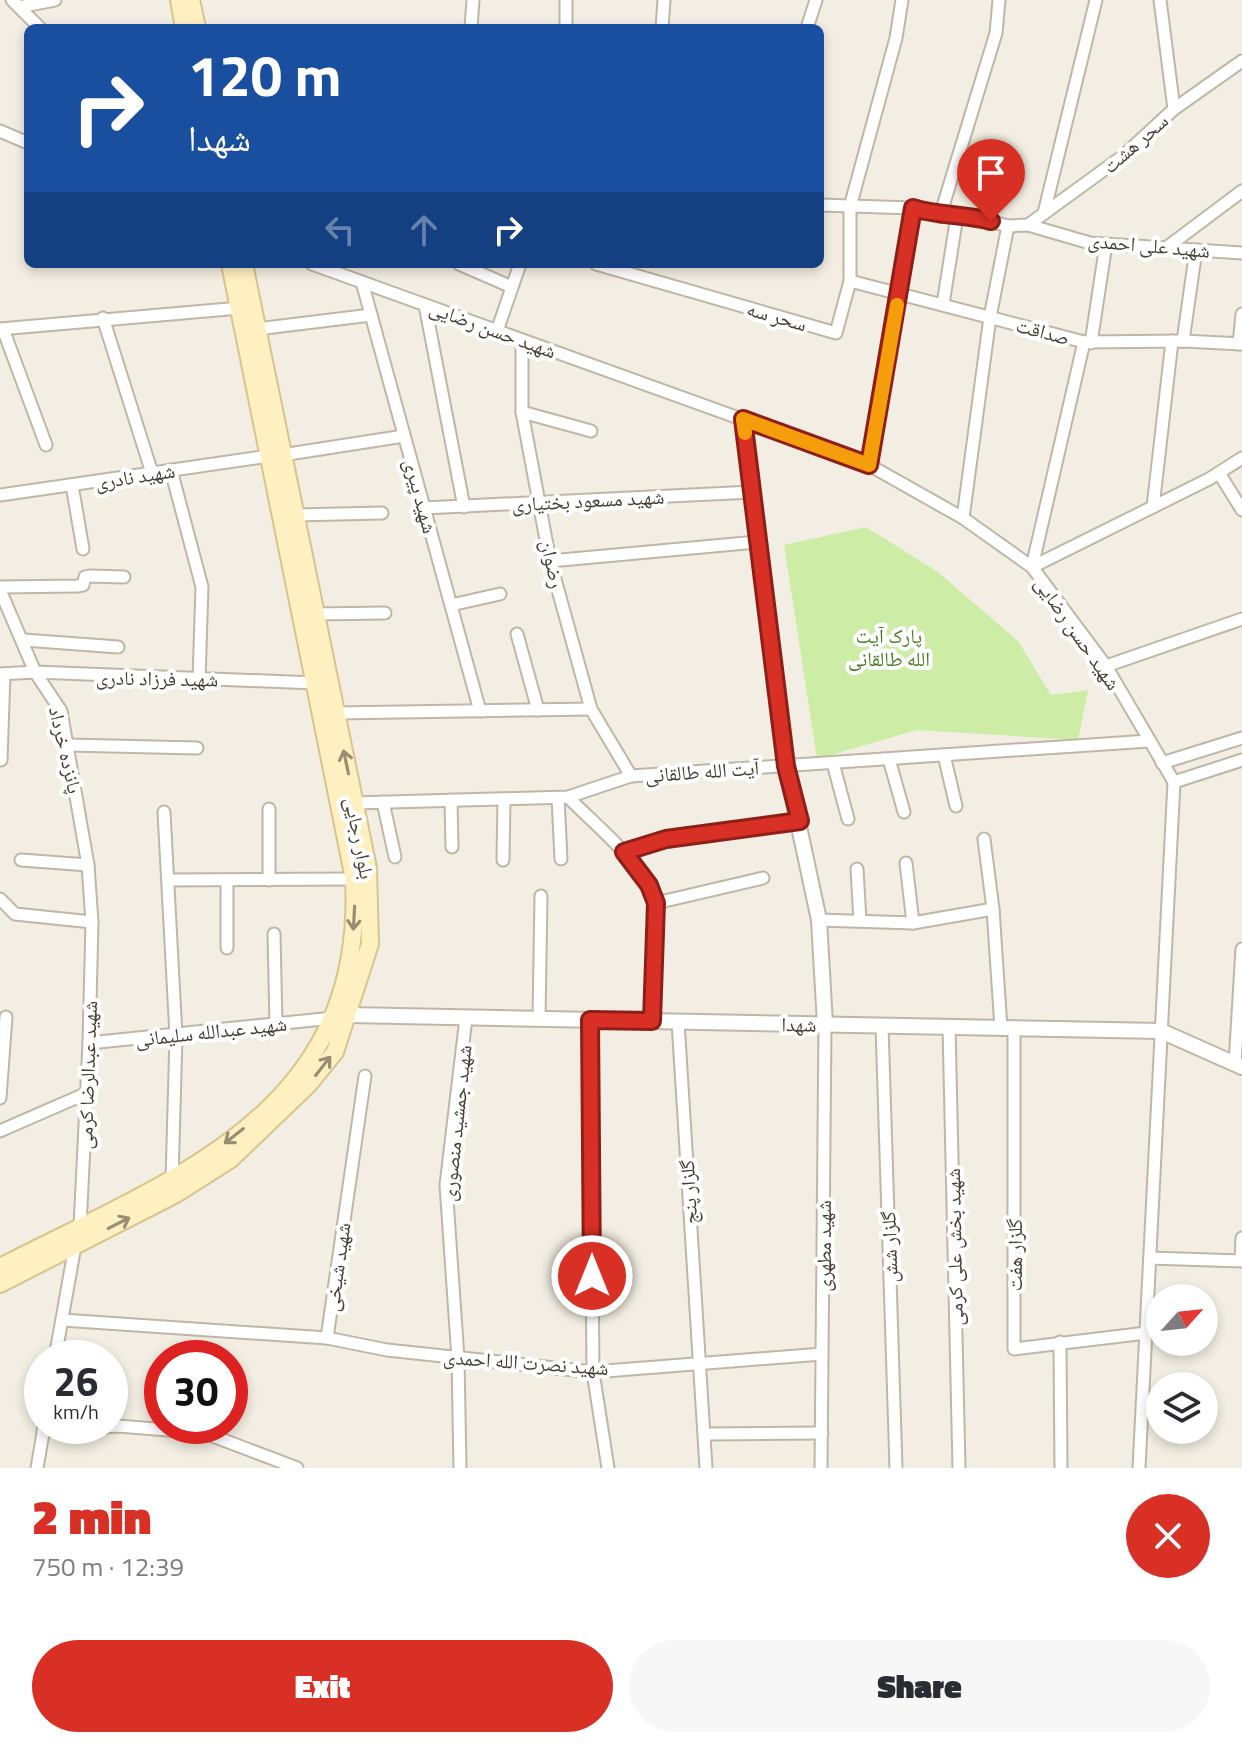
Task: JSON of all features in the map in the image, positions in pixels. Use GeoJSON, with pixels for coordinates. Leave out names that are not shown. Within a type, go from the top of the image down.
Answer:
{"type":"FeatureCollection","features":[{"type":"Feature","properties":{"kind":"main road"},"geometry":{"type":"LineString","coordinates":[[179,0],[183,24]]}},
{"type":"Feature","properties":{"kind":"main road"},"geometry":{"type":"LineString","coordinates":[[191,0],[196,24]]}},
{"type":"Feature","properties":{"kind":"main road","name":"بلوار رجایی"},"geometry":{"type":"LineString","coordinates":[[0,1267],[172,1180],[276,1104],[341,1017],[370,944],[368,868],[295,515],[276,455],[231,268]]}},
{"type":"Feature","properties":{"kind":"main road","name":"بلوار رجایی"},"geometry":{"type":"LineString","coordinates":[[0,1284],[176,1194],[231,1159],[309,1084],[335,1052],[353,943],[354,879],[315,683],[245,268]]}},
{"type":"Feature","properties":{"kind":"street"},"geometry":{"type":"LineString","coordinates":[[16,3],[55,0]]}},
{"type":"Feature","properties":{"kind":"street"},"geometry":{"type":"LineString","coordinates":[[471,24],[473,0]]}},
{"type":"Feature","properties":{"kind":"street"},"geometry":{"type":"LineString","coordinates":[[566,0],[566,24]]}},
{"type":"Feature","properties":{"kind":"street"},"geometry":{"type":"LineString","coordinates":[[662,24],[664,0]]}},
{"type":"Feature","properties":{"kind":"street"},"geometry":{"type":"LineString","coordinates":[[808,24],[816,0]]}},
{"type":"Feature","properties":{"kind":"street","name":"سحر سه"},"geometry":{"type":"LineString","coordinates":[[610,268],[836,333],[850,281],[850,207],[896,38],[902,0]]}},
{"type":"Feature","properties":{"kind":"street"},"geometry":{"type":"LineString","coordinates":[[940,216],[992,47],[999,0]]}},
{"type":"Feature","properties":{"kind":"street"},"geometry":{"type":"LineString","coordinates":[[1044,213],[1096,0]]}},
{"type":"Feature","properties":{"kind":"street"},"geometry":{"type":"LineString","coordinates":[[1160,0],[1174,109]]}},
{"type":"Feature","properties":{"kind":"street"},"geometry":{"type":"LineString","coordinates":[[16,3],[36,24]]}},
{"type":"Feature","properties":{"kind":"street","name":"سحر هشت"},"geometry":{"type":"LineString","coordinates":[[1028,225],[1123,156],[1174,109],[1242,61]]}},
{"type":"Feature","properties":{"kind":"street"},"geometry":{"type":"LineString","coordinates":[[0,131],[24,141]]}},
{"type":"Feature","properties":{"kind":"street"},"geometry":{"type":"LineString","coordinates":[[1166,248],[1242,191]]}},
{"type":"Feature","properties":{"kind":"street","name":"شهید علی احمدی"},"geometry":{"type":"LineString","coordinates":[[824,205],[913,208],[940,216],[957,216],[1008,226],[1028,225],[1106,244],[1242,253]]}},
{"type":"Feature","properties":{"kind":"street"},"geometry":{"type":"LineString","coordinates":[[869,465],[913,208]]}},
{"type":"Feature","properties":{"kind":"street"},"geometry":{"type":"LineString","coordinates":[[943,304],[957,216]]}},
{"type":"Feature","properties":{"kind":"street"},"geometry":{"type":"LineString","coordinates":[[963,518],[990,317],[1008,226]]}},
{"type":"Feature","properties":{"kind":"street"},"geometry":{"type":"LineString","coordinates":[[1032,567],[1087,342],[1106,244]]}},
{"type":"Feature","properties":{"kind":"street"},"geometry":{"type":"LineString","coordinates":[[1153,507],[1177,341],[1196,250]]}},
{"type":"Feature","properties":{"kind":"street","name":"شهید حسن رضایی"},"geometry":{"type":"LineString","coordinates":[[323,268],[869,465],[963,518],[1032,567],[1106,666],[1174,782]]}},
{"type":"Feature","properties":{"kind":"street"},"geometry":{"type":"LineString","coordinates":[[468,268],[512,287]]}},
{"type":"Feature","properties":{"kind":"street"},"geometry":{"type":"LineString","coordinates":[[497,331],[519,268]]}},
{"type":"Feature","properties":{"kind":"street","name":"صداقت"},"geometry":{"type":"LineString","coordinates":[[850,281],[1087,342],[1241,344]]}},
{"type":"Feature","properties":{"kind":"street","name":"شهید پیری"},"geometry":{"type":"LineString","coordinates":[[362,282],[480,711]]}},
{"type":"Feature","properties":{"kind":"street"},"geometry":{"type":"LineString","coordinates":[[425,305],[464,507]]}},
{"type":"Feature","properties":{"kind":"street"},"geometry":{"type":"LineString","coordinates":[[46,445],[1,329],[240,308]]}},
{"type":"Feature","properties":{"kind":"street"},"geometry":{"type":"LineString","coordinates":[[1241,344],[1242,314]]}},
{"type":"Feature","properties":{"kind":"street"},"geometry":{"type":"LineString","coordinates":[[257,329],[371,315]]}},
{"type":"Feature","properties":{"kind":"street"},"geometry":{"type":"LineString","coordinates":[[103,318],[152,473]]}},
{"type":"Feature","properties":{"kind":"street","name":"رضوان"},"geometry":{"type":"LineString","coordinates":[[522,340],[522,412],[550,561],[591,709],[631,776]]}},
{"type":"Feature","properties":{"kind":"street"},"geometry":{"type":"LineString","coordinates":[[522,412],[591,431]]}},
{"type":"Feature","properties":{"kind":"street"},"geometry":{"type":"LineString","coordinates":[[743,419],[786,766],[819,920],[825,1024]]}},
{"type":"Feature","properties":{"kind":"street","name":"شهید نادری"},"geometry":{"type":"LineString","coordinates":[[0,495],[404,436]]}},
{"type":"Feature","properties":{"kind":"street"},"geometry":{"type":"LineString","coordinates":[[1032,567],[1219,473],[1242,458]]}},
{"type":"Feature","properties":{"kind":"street"},"geometry":{"type":"LineString","coordinates":[[171,470],[202,587],[199,679]]}},
{"type":"Feature","properties":{"kind":"street"},"geometry":{"type":"LineString","coordinates":[[1219,473],[1242,510]]}},
{"type":"Feature","properties":{"kind":"street"},"geometry":{"type":"LineString","coordinates":[[72,485],[83,549]]}},
{"type":"Feature","properties":{"kind":"street","name":"شهید مسعود بختیاری"},"geometry":{"type":"LineString","coordinates":[[424,508],[752,492]]}},
{"type":"Feature","properties":{"kind":"street"},"geometry":{"type":"LineString","coordinates":[[295,515],[382,513]]}},
{"type":"Feature","properties":{"kind":"street"},"geometry":{"type":"LineString","coordinates":[[550,561],[757,542]]}},
{"type":"Feature","properties":{"kind":"street"},"geometry":{"type":"LineString","coordinates":[[0,589],[77,586],[83,585],[85,577],[90,576],[124,577]]}},
{"type":"Feature","properties":{"kind":"street","name":"پانزده خرداد"},"geometry":{"type":"LineString","coordinates":[[0,589],[35,672],[61,711],[88,865],[92,922]]}},
{"type":"Feature","properties":{"kind":"street"},"geometry":{"type":"LineString","coordinates":[[451,605],[500,594]]}},
{"type":"Feature","properties":{"kind":"street"},"geometry":{"type":"LineString","coordinates":[[315,614],[385,613]]}},
{"type":"Feature","properties":{"kind":"street"},"geometry":{"type":"LineString","coordinates":[[1106,666],[1242,619]]}},
{"type":"Feature","properties":{"kind":"street"},"geometry":{"type":"LineString","coordinates":[[517,634],[538,710]]}},
{"type":"Feature","properties":{"kind":"street"},"geometry":{"type":"LineString","coordinates":[[24,640],[118,647]]}},
{"type":"Feature","properties":{"kind":"street","name":"شهید فرزاد نادری"},"geometry":{"type":"LineString","coordinates":[[2,674],[35,672],[315,683]]}},
{"type":"Feature","properties":{"kind":"street"},"geometry":{"type":"LineString","coordinates":[[1,760],[2,674]]}},
{"type":"Feature","properties":{"kind":"street"},"geometry":{"type":"LineString","coordinates":[[336,713],[591,709]]}},
{"type":"Feature","properties":{"kind":"street"},"geometry":{"type":"LineString","coordinates":[[1162,763],[1242,738]]}},
{"type":"Feature","properties":{"kind":"street","name":"آیت الله طالقانی"},"geometry":{"type":"LineString","coordinates":[[354,803],[563,798],[631,776],[1149,741]]}},
{"type":"Feature","properties":{"kind":"street"},"geometry":{"type":"LineString","coordinates":[[68,745],[197,748]]}},
{"type":"Feature","properties":{"kind":"street"},"geometry":{"type":"LineString","coordinates":[[944,755],[956,806]]}},
{"type":"Feature","properties":{"kind":"street"},"geometry":{"type":"LineString","coordinates":[[889,759],[904,812]]}},
{"type":"Feature","properties":{"kind":"street"},"geometry":{"type":"LineString","coordinates":[[1149,1284],[1174,782],[1242,760]]}},
{"type":"Feature","properties":{"kind":"street"},"geometry":{"type":"LineString","coordinates":[[833,763],[848,819]]}},
{"type":"Feature","properties":{"kind":"street"},"geometry":{"type":"LineString","coordinates":[[563,798],[624,852],[649,885],[656,903],[652,1021]]}},
{"type":"Feature","properties":{"kind":"street"},"geometry":{"type":"LineString","coordinates":[[561,859],[563,798]]}},
{"type":"Feature","properties":{"kind":"street"},"geometry":{"type":"LineString","coordinates":[[503,860],[504,799]]}},
{"type":"Feature","properties":{"kind":"street"},"geometry":{"type":"LineString","coordinates":[[451,800],[452,847]]}},
{"type":"Feature","properties":{"kind":"street"},"geometry":{"type":"LineString","coordinates":[[383,802],[395,857]]}},
{"type":"Feature","properties":{"kind":"street"},"geometry":{"type":"LineString","coordinates":[[269,809],[269,880]]}},
{"type":"Feature","properties":{"kind":"street"},"geometry":{"type":"LineString","coordinates":[[164,812],[176,1036],[172,1180]]}},
{"type":"Feature","properties":{"kind":"street"},"geometry":{"type":"LineString","coordinates":[[624,852],[666,839],[800,821]]}},
{"type":"Feature","properties":{"kind":"street"},"geometry":{"type":"LineString","coordinates":[[984,839],[1008,1028]]}},
{"type":"Feature","properties":{"kind":"street"},"geometry":{"type":"LineString","coordinates":[[21,860],[88,865]]}},
{"type":"Feature","properties":{"kind":"street"},"geometry":{"type":"LineString","coordinates":[[906,863],[913,923]]}},
{"type":"Feature","properties":{"kind":"street"},"geometry":{"type":"LineString","coordinates":[[857,869],[860,921]]}},
{"type":"Feature","properties":{"kind":"street"},"geometry":{"type":"LineString","coordinates":[[656,903],[763,878]]}},
{"type":"Feature","properties":{"kind":"street"},"geometry":{"type":"LineString","coordinates":[[168,880],[354,879]]}},
{"type":"Feature","properties":{"kind":"street"},"geometry":{"type":"LineString","coordinates":[[227,882],[227,948]]}},
{"type":"Feature","properties":{"kind":"street"},"geometry":{"type":"LineString","coordinates":[[539,1019],[541,896]]}},
{"type":"Feature","properties":{"kind":"street"},"geometry":{"type":"LineString","coordinates":[[0,899],[15,914],[92,922]]}},
{"type":"Feature","properties":{"kind":"street"},"geometry":{"type":"LineString","coordinates":[[819,920],[913,923],[993,909]]}},
{"type":"Feature","properties":{"kind":"street","name":"شهید عبدالرضا کرمی"},"geometry":{"type":"LineString","coordinates":[[80,1227],[92,922]]}},
{"type":"Feature","properties":{"kind":"street"},"geometry":{"type":"LineString","coordinates":[[274,934],[276,1024]]}},
{"type":"Feature","properties":{"kind":"street"},"geometry":{"type":"LineString","coordinates":[[1239,1065],[1242,949]]}},
{"type":"Feature","properties":{"kind":"street"},"geometry":{"type":"LineString","coordinates":[[0,1098],[6,1017]]}},
{"type":"Feature","properties":{"kind":"street","name":"شهدا"},"geometry":{"type":"LineString","coordinates":[[341,1017],[1161,1031],[1239,1065]]}},
{"type":"Feature","properties":{"kind":"street","name":"شهید عبدالله سلیمانی"},"geometry":{"type":"LineString","coordinates":[[89,1043],[341,1017]]}},
{"type":"Feature","properties":{"kind":"street","name":"شهید جمشید منصوری"},"geometry":{"type":"LineString","coordinates":[[460,1468],[458,1358],[446,1185],[466,1018]]}},
{"type":"Feature","properties":{"kind":"street"},"geometry":{"type":"LineString","coordinates":[[590,1020],[593,1372],[608,1468]]}},
{"type":"Feature","properties":{"kind":"street","name":"گلزار پنج"},"geometry":{"type":"LineString","coordinates":[[678,1022],[706,1468]]}},
{"type":"Feature","properties":{"kind":"street","name":"شهید مطهری"},"geometry":{"type":"LineString","coordinates":[[821,1468],[825,1024]]}},
{"type":"Feature","properties":{"kind":"street","name":"گلزار شش"},"geometry":{"type":"LineString","coordinates":[[882,1026],[896,1468]]}},
{"type":"Feature","properties":{"kind":"street","name":"شهید بخش علی کرمی"},"geometry":{"type":"LineString","coordinates":[[949,1027],[959,1468]]}},
{"type":"Feature","properties":{"kind":"street","name":"گلزار هفت"},"geometry":{"type":"LineString","coordinates":[[1008,1028],[1014,1349],[1146,1333]]}},
{"type":"Feature","properties":{"kind":"street","name":"شهید شیخی"},"geometry":{"type":"LineString","coordinates":[[62,1320],[327,1338],[365,1076]]}},
{"type":"Feature","properties":{"kind":"street"},"geometry":{"type":"LineString","coordinates":[[0,1131],[87,1093]]}},
{"type":"Feature","properties":{"kind":"street"},"geometry":{"type":"LineString","coordinates":[[1150,1258],[1241,1261],[1242,1238]]}},
{"type":"Feature","properties":{"kind":"street"},"geometry":{"type":"LineString","coordinates":[[58,1340],[75,1246]]}},
{"type":"Feature","properties":{"kind":"street"},"geometry":{"type":"LineString","coordinates":[[1139,1468],[1146,1333]]}},
{"type":"Feature","properties":{"kind":"street","name":"شهید نصرت الله احمدی"},"geometry":{"type":"LineString","coordinates":[[327,1338],[458,1358],[593,1372],[822,1354]]}},
{"type":"Feature","properties":{"kind":"street"},"geometry":{"type":"LineString","coordinates":[[1060,1342],[1061,1468]]}},
{"type":"Feature","properties":{"kind":"street"},"geometry":{"type":"LineString","coordinates":[[128,1427],[205,1433],[297,1468]]}},
{"type":"Feature","properties":{"kind":"street"},"geometry":{"type":"LineString","coordinates":[[705,1434],[822,1433]]}},
{"type":"Feature","properties":{"kind":"street"},"geometry":{"type":"LineString","coordinates":[[37,1468],[41,1444]]}},
{"type":"Feature","properties":{"kind":"green space","name":"پارک آیت الله طالقانی"},"geometry":{"type":"Polygon","coordinates":[[[866,527],[938,572],[1018,641],[1051,695],[1088,690],[1078,740],[917,730],[817,759],[784,545],[866,527]]]}},
{"type":"Feature","properties":{"kind":"slow traffic"},"geometry":{"type":"LineString","coordinates":[[745,433],[743,419],[869,465],[897,305]]}},
{"type":"Feature","properties":{"kind":"route"},"geometry":{"type":"LineString","coordinates":[[592,1276],[590,1020],[652,1021],[656,903],[649,885],[624,852],[666,839],[800,821],[786,766],[743,419],[869,465],[913,208],[940,216],[991,221]]}}]}
